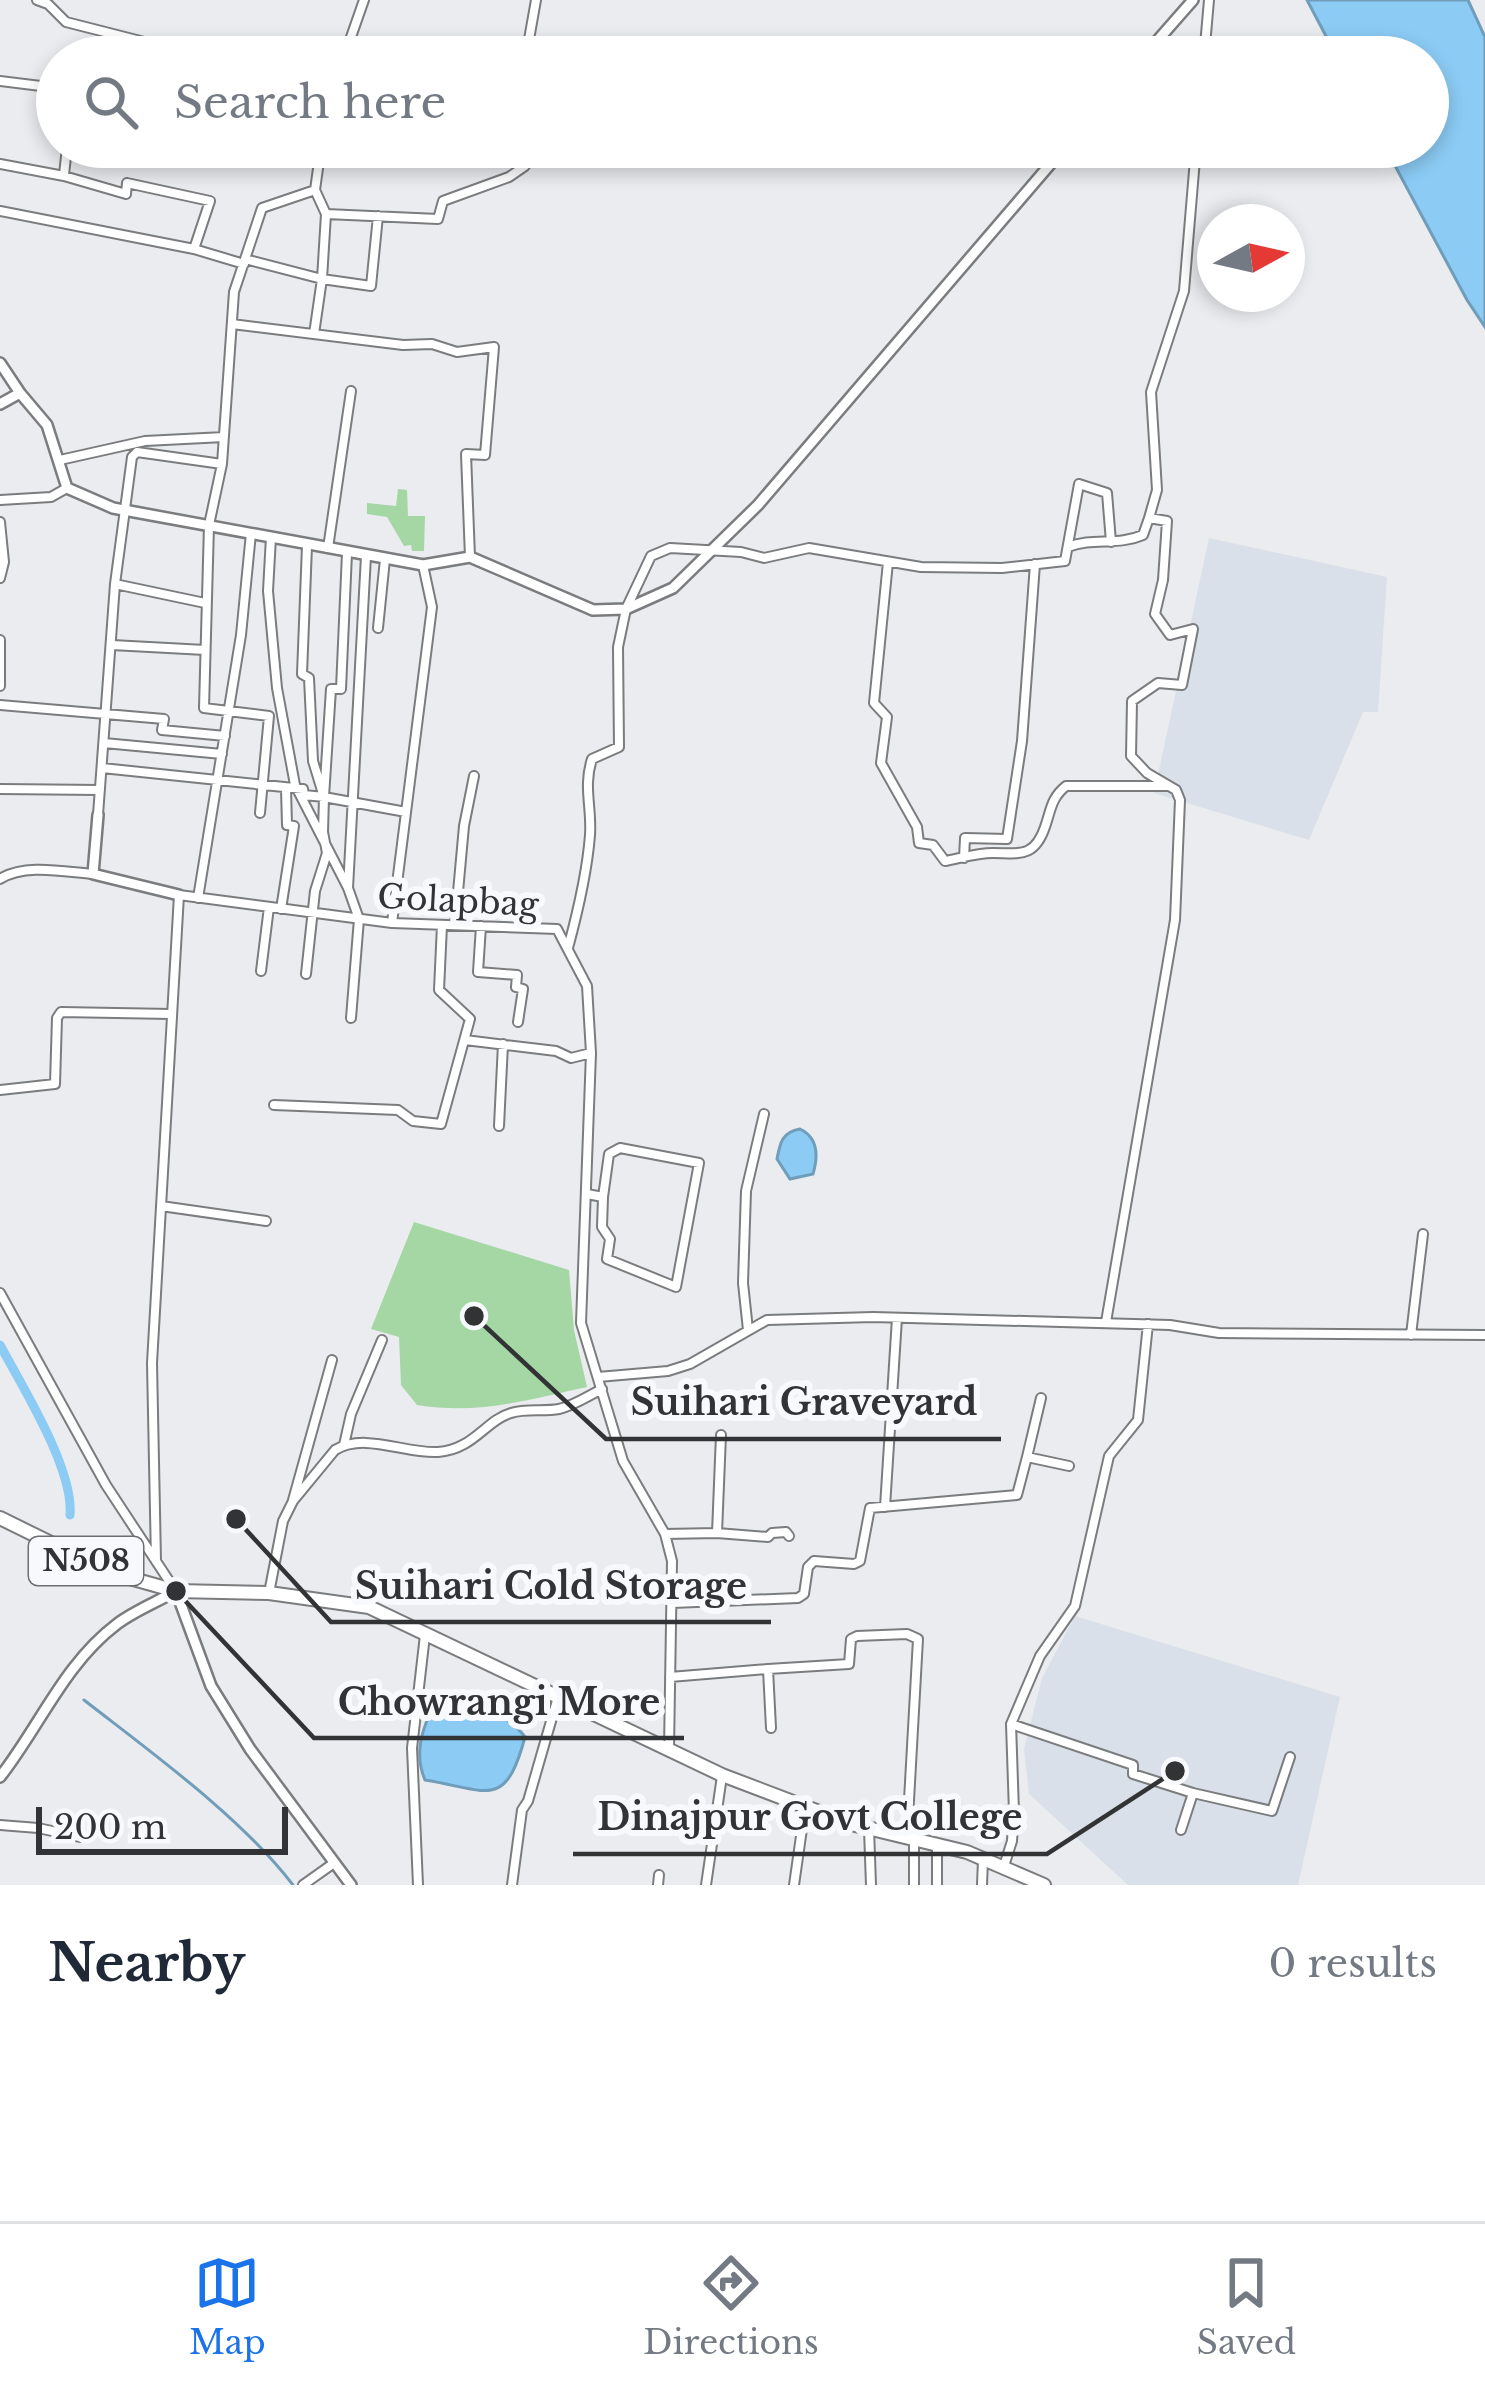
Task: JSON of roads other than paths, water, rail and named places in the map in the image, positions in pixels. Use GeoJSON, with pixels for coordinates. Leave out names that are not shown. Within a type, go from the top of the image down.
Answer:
{"type":"FeatureCollection","features":[{"type":"Feature","properties":{"kind":"highway","name":"N508"},"geometry":{"type":"LineString","coordinates":[[0,1518],[112,1574],[176,1592],[269,1593],[369,1607],[722,1775],[869,1828],[983,1858],[1044,1885]]}},
{"type":"Feature","properties":{"kind":"street"},"geometry":{"type":"LineString","coordinates":[[37,0],[66,22],[120,36]]}},
{"type":"Feature","properties":{"kind":"street"},"geometry":{"type":"LineString","coordinates":[[351,36],[364,0]]}},
{"type":"Feature","properties":{"kind":"street"},"geometry":{"type":"LineString","coordinates":[[529,36],[536,0]]}},
{"type":"Feature","properties":{"kind":"street"},"geometry":{"type":"LineString","coordinates":[[1161,36],[1193,0]]}},
{"type":"Feature","properties":{"kind":"street"},"geometry":{"type":"LineString","coordinates":[[1206,36],[1209,0]]}},
{"type":"Feature","properties":{"kind":"street"},"geometry":{"type":"LineString","coordinates":[[0,81],[36,85]]}},
{"type":"Feature","properties":{"kind":"street"},"geometry":{"type":"LineString","coordinates":[[0,164],[126,194],[127,183],[210,201],[194,249]]}},
{"type":"Feature","properties":{"kind":"street"},"geometry":{"type":"LineString","coordinates":[[64,176],[65,168]]}},
{"type":"Feature","properties":{"kind":"street"},"geometry":{"type":"LineString","coordinates":[[314,334],[326,214],[315,190],[318,168]]}},
{"type":"Feature","properties":{"kind":"street"},"geometry":{"type":"LineString","coordinates":[[326,214],[438,219],[443,201],[522,168]]}},
{"type":"Feature","properties":{"kind":"street"},"geometry":{"type":"LineString","coordinates":[[67,488],[123,511],[328,550],[423,565],[470,557],[593,610],[626,610],[673,588],[758,506],[1047,168]]}},
{"type":"Feature","properties":{"kind":"street"},"geometry":{"type":"LineString","coordinates":[[1068,547],[1082,541],[1126,542],[1143,535],[1149,518],[1158,473],[1150,392],[1184,291],[1194,168]]}},
{"type":"Feature","properties":{"kind":"street"},"geometry":{"type":"LineString","coordinates":[[260,813],[269,716],[203,708],[209,525],[222,464],[234,292],[262,208],[315,190]]}},
{"type":"Feature","properties":{"kind":"street"},"geometry":{"type":"LineString","coordinates":[[0,211],[371,286],[378,216]]}},
{"type":"Feature","properties":{"kind":"street"},"geometry":{"type":"LineString","coordinates":[[232,324],[403,345],[432,344],[458,352],[494,347],[485,455],[466,454],[470,557]]}},
{"type":"Feature","properties":{"kind":"street"},"geometry":{"type":"LineString","coordinates":[[0,363],[47,425],[67,488]]}},
{"type":"Feature","properties":{"kind":"street"},"geometry":{"type":"LineString","coordinates":[[328,550],[351,391]]}},
{"type":"Feature","properties":{"kind":"street"},"geometry":{"type":"LineString","coordinates":[[0,404],[20,393]]}},
{"type":"Feature","properties":{"kind":"street"},"geometry":{"type":"LineString","coordinates":[[60,460],[145,441],[224,437]]}},
{"type":"Feature","properties":{"kind":"street"},"geometry":{"type":"LineString","coordinates":[[93,874],[115,584],[132,457],[137,452],[222,464]]}},
{"type":"Feature","properties":{"kind":"street"},"geometry":{"type":"LineString","coordinates":[[568,950],[584,890],[590,829],[585,778],[592,759],[619,747],[619,647],[626,610],[651,556],[670,548],[764,558],[808,548],[921,567],[1002,568],[1065,561],[1079,484],[1107,493],[1111,542]]}},
{"type":"Feature","properties":{"kind":"street"},"geometry":{"type":"LineString","coordinates":[[0,500],[50,497],[67,488]]}},
{"type":"Feature","properties":{"kind":"street"},"geometry":{"type":"LineString","coordinates":[[1106,1322],[1175,920],[1180,800],[1170,786],[1147,773],[1131,756],[1132,701],[1158,683],[1182,685],[1193,629],[1170,635],[1155,614],[1167,521],[1149,518]]}},
{"type":"Feature","properties":{"kind":"street"},"geometry":{"type":"LineString","coordinates":[[0,522],[0,578]]}},
{"type":"Feature","properties":{"kind":"street"},"geometry":{"type":"LineString","coordinates":[[198,898],[242,635],[250,533]]}},
{"type":"Feature","properties":{"kind":"street"},"geometry":{"type":"LineString","coordinates":[[271,538],[268,591],[277,688],[297,789],[359,919],[351,1018]]}},
{"type":"Feature","properties":{"kind":"street"},"geometry":{"type":"LineString","coordinates":[[307,546],[302,674],[309,678],[314,761],[324,797]]}},
{"type":"Feature","properties":{"kind":"street"},"geometry":{"type":"LineString","coordinates":[[306,974],[313,938],[308,935],[327,853],[323,832],[331,689],[341,689],[347,553]]}},
{"type":"Feature","properties":{"kind":"street"},"geometry":{"type":"LineString","coordinates":[[348,888],[366,556]]}},
{"type":"Feature","properties":{"kind":"street"},"geometry":{"type":"LineString","coordinates":[[378,628],[386,559]]}},
{"type":"Feature","properties":{"kind":"street"},"geometry":{"type":"LineString","coordinates":[[888,562],[874,704],[887,717],[881,763],[917,827],[919,843],[933,844],[945,861],[995,853],[1015,857],[1043,835],[1054,796],[1066,786],[1170,786]]}},
{"type":"Feature","properties":{"kind":"street"},"geometry":{"type":"LineString","coordinates":[[964,858],[964,838],[1007,838],[1022,741],[1035,564]]}},
{"type":"Feature","properties":{"kind":"street"},"geometry":{"type":"LineString","coordinates":[[392,923],[432,607],[423,565]]}},
{"type":"Feature","properties":{"kind":"street"},"geometry":{"type":"LineString","coordinates":[[115,584],[206,603]]}},
{"type":"Feature","properties":{"kind":"street"},"geometry":{"type":"LineString","coordinates":[[0,640],[0,686]]}},
{"type":"Feature","properties":{"kind":"street"},"geometry":{"type":"LineString","coordinates":[[112,645],[205,650]]}},
{"type":"Feature","properties":{"kind":"street"},"geometry":{"type":"LineString","coordinates":[[0,705],[164,719],[162,730],[224,736]]}},
{"type":"Feature","properties":{"kind":"street"},"geometry":{"type":"LineString","coordinates":[[104,742],[222,754]]}},
{"type":"Feature","properties":{"kind":"street"},"geometry":{"type":"LineString","coordinates":[[102,768],[303,789],[304,795],[406,812]]}},
{"type":"Feature","properties":{"kind":"street"},"geometry":{"type":"LineString","coordinates":[[455,925],[464,826],[475,776]]}},
{"type":"Feature","properties":{"kind":"street"},"geometry":{"type":"LineString","coordinates":[[0,789],[100,790]]}},
{"type":"Feature","properties":{"kind":"street"},"geometry":{"type":"LineString","coordinates":[[281,909],[293,826],[287,825],[286,789]]}},
{"type":"Feature","properties":{"kind":"street"},"geometry":{"type":"LineString","coordinates":[[0,878],[28,870],[93,874],[179,895],[152,1364],[157,1562]]}},
{"type":"Feature","properties":{"kind":"street","name":"Golapbag"},"geometry":{"type":"LineString","coordinates":[[179,895],[392,923],[556,929],[587,986],[591,1053],[580,1323],[623,1460],[665,1534],[672,1561],[669,1749]]}},
{"type":"Feature","properties":{"kind":"street"},"geometry":{"type":"LineString","coordinates":[[261,971],[269,907]]}},
{"type":"Feature","properties":{"kind":"street"},"geometry":{"type":"LineString","coordinates":[[274,1106],[398,1110],[412,1121],[441,1124],[470,1019],[439,990],[442,925]]}},
{"type":"Feature","properties":{"kind":"street"},"geometry":{"type":"LineString","coordinates":[[482,926],[478,972],[517,975],[516,987],[523,989],[518,1022]]}},
{"type":"Feature","properties":{"kind":"street"},"geometry":{"type":"LineString","coordinates":[[0,1090],[56,1084],[61,1012],[171,1014]]}},
{"type":"Feature","properties":{"kind":"street"},"geometry":{"type":"LineString","coordinates":[[465,1040],[556,1051],[571,1058],[591,1053]]}},
{"type":"Feature","properties":{"kind":"street"},"geometry":{"type":"LineString","coordinates":[[499,1126],[503,1044]]}},
{"type":"Feature","properties":{"kind":"street"},"geometry":{"type":"LineString","coordinates":[[748,1330],[742,1283],[746,1190],[764,1114]]}},
{"type":"Feature","properties":{"kind":"street"},"geometry":{"type":"LineString","coordinates":[[620,1148],[699,1163],[676,1288],[607,1259],[610,1239],[602,1227],[603,1197],[609,1154],[620,1148]]}},
{"type":"Feature","properties":{"kind":"street"},"geometry":{"type":"LineString","coordinates":[[587,1194],[603,1197]]}},
{"type":"Feature","properties":{"kind":"street"},"geometry":{"type":"LineString","coordinates":[[161,1206],[266,1221]]}},
{"type":"Feature","properties":{"kind":"street"},"geometry":{"type":"LineString","coordinates":[[1411,1335],[1423,1234]]}},
{"type":"Feature","properties":{"kind":"street"},"geometry":{"type":"LineString","coordinates":[[0,1293],[95,1466],[176,1592],[212,1686],[250,1749],[350,1885]]}},
{"type":"Feature","properties":{"kind":"street"},"geometry":{"type":"LineString","coordinates":[[885,1507],[896,1318]]}},
{"type":"Feature","properties":{"kind":"street"},"geometry":{"type":"LineString","coordinates":[[598,1378],[668,1371],[690,1364],[767,1320],[1106,1322],[1219,1333],[1485,1335]]}},
{"type":"Feature","properties":{"kind":"street"},"geometry":{"type":"LineString","coordinates":[[1004,1866],[1014,1812],[1011,1724],[1040,1656],[1075,1606],[1109,1456],[1138,1420],[1148,1324]]}},
{"type":"Feature","properties":{"kind":"street"},"geometry":{"type":"LineString","coordinates":[[344,1445],[356,1401],[382,1340]]}},
{"type":"Feature","properties":{"kind":"street"},"geometry":{"type":"LineString","coordinates":[[269,1593],[284,1522],[332,1360]]}},
{"type":"Feature","properties":{"kind":"street"},"geometry":{"type":"LineString","coordinates":[[292,1501],[344,1445],[436,1452],[458,1448],[508,1413],[562,1409],[602,1389]]}},
{"type":"Feature","properties":{"kind":"street"},"geometry":{"type":"LineString","coordinates":[[672,1603],[799,1598],[814,1561],[860,1561],[868,1510],[1017,1496],[1042,1398]]}},
{"type":"Feature","properties":{"kind":"street"},"geometry":{"type":"LineString","coordinates":[[717,1533],[721,1435]]}},
{"type":"Feature","properties":{"kind":"street"},"geometry":{"type":"LineString","coordinates":[[1027,1457],[1069,1466]]}},
{"type":"Feature","properties":{"kind":"street"},"geometry":{"type":"LineString","coordinates":[[665,1534],[768,1538],[786,1532],[789,1536]]}},
{"type":"Feature","properties":{"kind":"street"},"geometry":{"type":"LineString","coordinates":[[0,1777],[55,1690],[117,1623],[176,1592]]}},
{"type":"Feature","properties":{"kind":"street"},"geometry":{"type":"LineString","coordinates":[[418,1885],[412,1748],[425,1634]]}},
{"type":"Feature","properties":{"kind":"street"},"geometry":{"type":"LineString","coordinates":[[670,1677],[849,1664],[851,1640],[857,1636],[907,1634],[918,1639],[910,1839],[914,1885]]}},
{"type":"Feature","properties":{"kind":"street"},"geometry":{"type":"LineString","coordinates":[[768,1670],[771,1728]]}},
{"type":"Feature","properties":{"kind":"street"},"geometry":{"type":"LineString","coordinates":[[512,1885],[522,1810],[558,1697]]}},
{"type":"Feature","properties":{"kind":"street"},"geometry":{"type":"LineString","coordinates":[[1011,1724],[1133,1765],[1133,1774],[1272,1810],[1290,1757]]}},
{"type":"Feature","properties":{"kind":"street"},"geometry":{"type":"LineString","coordinates":[[706,1885],[722,1775]]}},
{"type":"Feature","properties":{"kind":"street"},"geometry":{"type":"LineString","coordinates":[[1181,1830],[1193,1793]]}},
{"type":"Feature","properties":{"kind":"street"},"geometry":{"type":"LineString","coordinates":[[794,1885],[805,1807]]}},
{"type":"Feature","properties":{"kind":"street"},"geometry":{"type":"LineString","coordinates":[[0,1825],[80,1838]]}},
{"type":"Feature","properties":{"kind":"street"},"geometry":{"type":"LineString","coordinates":[[869,1828],[871,1885]]}},
{"type":"Feature","properties":{"kind":"street"},"geometry":{"type":"LineString","coordinates":[[937,1845],[937,1885]]}},
{"type":"Feature","properties":{"kind":"street"},"geometry":{"type":"LineString","coordinates":[[982,1885],[983,1858]]}},
{"type":"Feature","properties":{"kind":"street"},"geometry":{"type":"LineString","coordinates":[[303,1884],[334,1863]]}},
{"type":"Feature","properties":{"kind":"water"},"geometry":{"type":"Polygon","coordinates":[[[1307,0],[1468,0],[1485,37],[1485,327],[1396,168],[1449,168],[1449,36],[1326,36],[1307,0]]]}},
{"type":"Feature","properties":{"kind":"water"},"geometry":{"type":"Polygon","coordinates":[[[800,1129],[814,1143],[815,1168],[813,1174],[790,1179],[778,1153],[786,1136],[800,1129]]]}},
{"type":"Feature","properties":{"kind":"water"},"geometry":{"type":"Polygon","coordinates":[[[435,1701],[484,1709],[507,1720],[525,1737],[518,1761],[501,1786],[479,1790],[425,1780],[420,1750],[435,1701]]]}},
{"type":"Feature","properties":{"kind":"waterway"},"geometry":{"type":"LineString","coordinates":[[0,1345],[55,1452],[70,1515]]}},
{"type":"Feature","properties":{"kind":"waterway"},"geometry":{"type":"LineString","coordinates":[[84,1700],[222,1811],[293,1885]]}},
{"type":"Feature","properties":{"kind":"place","name":"Suihari Graveyard"},"geometry":{"type":"Point","coordinates":[474,1316]}},
{"type":"Feature","properties":{"kind":"place","name":"Suihari Cold Storage"},"geometry":{"type":"Point","coordinates":[236,1519]}},
{"type":"Feature","properties":{"kind":"place","name":"Chowrangi More"},"geometry":{"type":"Point","coordinates":[176,1591]}},
{"type":"Feature","properties":{"kind":"place","name":"Dinajpur Govt College"},"geometry":{"type":"Point","coordinates":[1175,1771]}}]}
